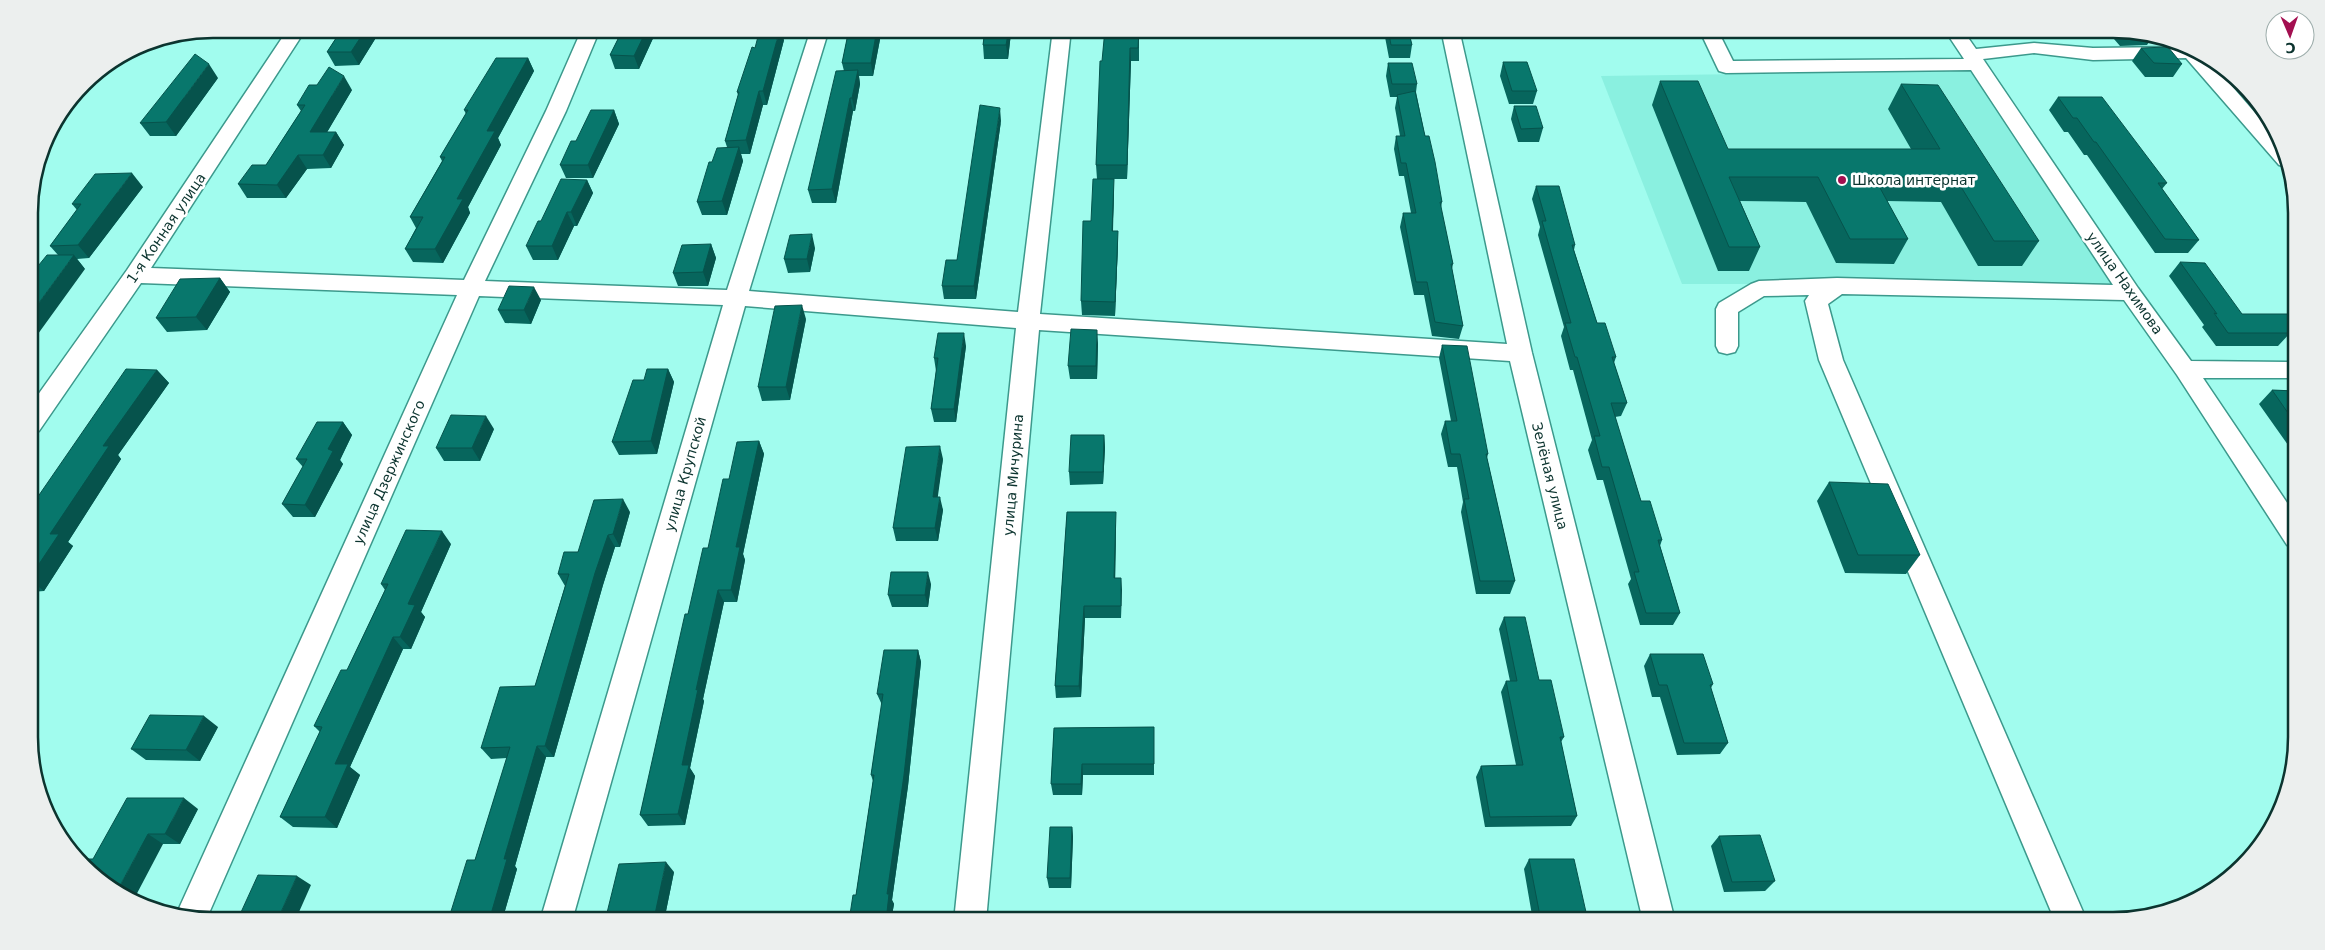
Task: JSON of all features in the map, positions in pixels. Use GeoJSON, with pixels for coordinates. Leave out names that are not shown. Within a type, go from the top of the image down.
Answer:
{"type":"FeatureCollection","features":[{"type":"Feature","properties":{"kind":"street","name":"1-я Конная улица"},"geometry":{"type":"LineString","coordinates":[[38,414],[135,275],[291,38]]}},
{"type":"Feature","properties":{"kind":"street","name":"улица Дзержинского"},"geometry":{"type":"LineString","coordinates":[[194,911],[471,288],[556,111],[587,38]]}},
{"type":"Feature","properties":{"kind":"street","name":"улица Крупской"},"geometry":{"type":"LineString","coordinates":[[559,912],[736,298],[817,38]]}},
{"type":"Feature","properties":{"kind":"street","name":"улица Мичурина"},"geometry":{"type":"LineString","coordinates":[[971,912],[1028,321],[1061,38]]}},
{"type":"Feature","properties":{"kind":"street","name":"Зелёная улица"},"geometry":{"type":"LineString","coordinates":[[1452,38],[1520,352],[1657,912]]}},
{"type":"Feature","properties":{"kind":"street"},"geometry":{"type":"LineString","coordinates":[[1712,38],[1726,67],[1974,59],[2034,48],[2093,54],[2177,51]]}},
{"type":"Feature","properties":{"kind":"street","name":"улица Нахимова"},"geometry":{"type":"LineString","coordinates":[[1959,38],[2130,294],[2185,369],[2288,526]]}},
{"type":"Feature","properties":{"kind":"street"},"geometry":{"type":"LineString","coordinates":[[2203,63],[2274,147]]}},
{"type":"Feature","properties":{"kind":"street"},"geometry":{"type":"LineString","coordinates":[[135,275],[736,298],[1028,321],[1520,352]]}},
{"type":"Feature","properties":{"kind":"street"},"geometry":{"type":"LineString","coordinates":[[1727,346],[1727,309],[1759,289],[1837,286],[2130,294]]}},
{"type":"Feature","properties":{"kind":"street"},"geometry":{"type":"LineString","coordinates":[[1837,286],[1816,301],[1831,360],[2068,912]]}},
{"type":"Feature","properties":{"kind":"street"},"geometry":{"type":"LineString","coordinates":[[2185,369],[2288,370]]}},
{"type":"Feature","properties":{"kind":"shaded area","name":"Школа интернат"},"geometry":{"type":"Polygon","coordinates":[[[1972,71],[2112,284],[1682,284],[1601,76],[1972,71]]]}},
{"type":"Feature","properties":{"kind":"building"},"geometry":{"type":"Polygon","coordinates":[[[336,38],[360,38],[351,52],[327,52],[336,38]]]}},
{"type":"Feature","properties":{"kind":"building"},"geometry":{"type":"Polygon","coordinates":[[[618,38],[643,38],[634,56],[610,55],[618,38]]]}},
{"type":"Feature","properties":{"kind":"building"},"geometry":{"type":"Polygon","coordinates":[[[758,38],[778,38],[763,91],[759,91],[746,140],[725,141],[739,92],[737,92],[752,47],[755,48],[758,38]]]}},
{"type":"Feature","properties":{"kind":"building"},"geometry":{"type":"Polygon","coordinates":[[[847,38],[875,38],[871,63],[842,63],[847,38]]]}},
{"type":"Feature","properties":{"kind":"building"},"geometry":{"type":"Polygon","coordinates":[[[984,38],[1007,38],[1006,45],[983,45],[984,38]]]}},
{"type":"Feature","properties":{"kind":"building"},"geometry":{"type":"Polygon","coordinates":[[[1104,38],[1139,38],[1138,48],[1130,48],[1127,165],[1096,165],[1100,61],[1102,61],[1104,38]]]}},
{"type":"Feature","properties":{"kind":"building"},"geometry":{"type":"Polygon","coordinates":[[[1390,38],[1410,38],[1412,45],[1391,45],[1390,38]]]}},
{"type":"Feature","properties":{"kind":"building"},"geometry":{"type":"Polygon","coordinates":[[[2168,47],[2182,64],[2154,63],[2141,48],[2168,47]]]}},
{"type":"Feature","properties":{"kind":"building"},"geometry":{"type":"Polygon","coordinates":[[[195,54],[209,64],[166,122],[140,123],[195,54]]]}},
{"type":"Feature","properties":{"kind":"building"},"geometry":{"type":"Polygon","coordinates":[[[496,58],[528,58],[487,131],[495,131],[457,199],[463,199],[435,249],[405,249],[423,217],[410,217],[445,157],[440,157],[468,110],[464,110],[496,58]]]}},
{"type":"Feature","properties":{"kind":"building"},"geometry":{"type":"Polygon","coordinates":[[[1503,62],[1527,62],[1537,91],[1512,91],[1503,62]]]}},
{"type":"Feature","properties":{"kind":"building"},"geometry":{"type":"Polygon","coordinates":[[[1388,63],[1412,63],[1417,84],[1392,84],[1388,63]]]}},
{"type":"Feature","properties":{"kind":"building"},"geometry":{"type":"Polygon","coordinates":[[[329,67],[344,76],[310,132],[336,132],[323,155],[298,155],[277,185],[238,184],[252,165],[266,165],[305,105],[297,105],[309,85],[317,85],[329,67]]]}},
{"type":"Feature","properties":{"kind":"building"},"geometry":{"type":"Polygon","coordinates":[[[858,70],[852,98],[850,98],[832,189],[808,190],[836,71],[858,70]]]}},
{"type":"Feature","properties":{"kind":"building"},"geometry":{"type":"Polygon","coordinates":[[[1660,81],[1698,81],[1728,149],[1940,149],[1901,84],[1938,85],[2039,241],[1994,241],[1955,177],[1874,177],[1908,239],[1850,239],[1818,177],[1729,177],[1760,247],[1729,247],[1660,81]]]}},
{"type":"Feature","properties":{"kind":"building"},"geometry":{"type":"Polygon","coordinates":[[[1415,91],[1425,136],[1429,136],[1435,162],[1442,202],[1440,202],[1463,326],[1435,322],[1427,282],[1416,282],[1403,213],[1416,213],[1406,163],[1401,163],[1396,136],[1405,136],[1397,95],[1415,91]]]}},
{"type":"Feature","properties":{"kind":"building"},"geometry":{"type":"Polygon","coordinates":[[[2058,97],[2102,97],[2167,183],[2158,183],[2199,240],[2165,239],[2096,142],[2094,142],[2077,118],[2073,118],[2058,97]]]}},
{"type":"Feature","properties":{"kind":"building"},"geometry":{"type":"Polygon","coordinates":[[[980,105],[1000,108],[974,286],[942,286],[946,260],[957,260],[980,105]]]}},
{"type":"Feature","properties":{"kind":"building"},"geometry":{"type":"Polygon","coordinates":[[[1514,106],[1536,106],[1543,128],[1521,129],[1514,106]]]}},
{"type":"Feature","properties":{"kind":"building"},"geometry":{"type":"Polygon","coordinates":[[[591,110],[614,110],[588,165],[560,165],[571,141],[576,141],[591,110]]]}},
{"type":"Feature","properties":{"kind":"building"},"geometry":{"type":"Polygon","coordinates":[[[739,147],[722,201],[697,202],[709,162],[712,162],[717,148],[739,147]]]}},
{"type":"Feature","properties":{"kind":"building"},"geometry":{"type":"Polygon","coordinates":[[[132,173],[78,245],[50,246],[81,204],[72,204],[95,174],[132,173]]]}},
{"type":"Feature","properties":{"kind":"building"},"geometry":{"type":"Polygon","coordinates":[[[561,179],[587,180],[571,212],[567,212],[552,246],[526,246],[538,221],[541,221],[561,179]]]}},
{"type":"Feature","properties":{"kind":"building"},"geometry":{"type":"Polygon","coordinates":[[[1093,179],[1114,179],[1112,231],[1118,231],[1115,302],[1081,301],[1083,221],[1091,221],[1093,179]]]}},
{"type":"Feature","properties":{"kind":"building"},"geometry":{"type":"Polygon","coordinates":[[[1536,186],[1559,186],[1575,245],[1572,245],[1597,323],[1605,323],[1616,357],[1612,357],[1627,403],[1611,403],[1641,501],[1650,501],[1662,540],[1658,540],[1680,613],[1646,613],[1634,572],[1639,572],[1609,467],[1602,467],[1594,436],[1600,436],[1565,323],[1571,323],[1542,221],[1546,221],[1536,186]]]}},
{"type":"Feature","properties":{"kind":"building"},"geometry":{"type":"Polygon","coordinates":[[[812,234],[807,259],[784,259],[790,235],[812,234]]]}},
{"type":"Feature","properties":{"kind":"building"},"geometry":{"type":"Polygon","coordinates":[[[711,244],[703,272],[673,273],[682,245],[711,244]]]}},
{"type":"Feature","properties":{"kind":"building"},"geometry":{"type":"Polygon","coordinates":[[[47,255],[74,255],[38,304],[38,266],[47,255]]]}},
{"type":"Feature","properties":{"kind":"building"},"geometry":{"type":"Polygon","coordinates":[[[2180,262],[2205,263],[2242,314],[2288,314],[2288,333],[2228,333],[2214,313],[2217,314],[2180,262]]]}},
{"type":"Feature","properties":{"kind":"building"},"geometry":{"type":"Polygon","coordinates":[[[220,278],[196,317],[156,318],[180,279],[220,278]]]}},
{"type":"Feature","properties":{"kind":"building"},"geometry":{"type":"Polygon","coordinates":[[[509,286],[534,287],[524,310],[498,310],[509,286]]]}},
{"type":"Feature","properties":{"kind":"building"},"geometry":{"type":"Polygon","coordinates":[[[802,305],[786,387],[758,387],[775,306],[802,305]]]}},
{"type":"Feature","properties":{"kind":"building"},"geometry":{"type":"Polygon","coordinates":[[[1071,329],[1097,330],[1096,366],[1068,366],[1071,329]]]}},
{"type":"Feature","properties":{"kind":"building"},"geometry":{"type":"Polygon","coordinates":[[[938,333],[964,333],[954,409],[931,409],[938,358],[934,358],[938,333]]]}},
{"type":"Feature","properties":{"kind":"building"},"geometry":{"type":"Polygon","coordinates":[[[1442,345],[1467,346],[1488,454],[1486,454],[1515,581],[1480,581],[1464,499],[1469,499],[1460,454],[1451,454],[1445,421],[1457,421],[1442,345]]]}},
{"type":"Feature","properties":{"kind":"building"},"geometry":{"type":"Polygon","coordinates":[[[126,369],[157,370],[103,446],[109,446],[50,534],[59,534],[38,566],[38,497],[126,369]]]}},
{"type":"Feature","properties":{"kind":"building"},"geometry":{"type":"Polygon","coordinates":[[[647,369],[668,369],[651,441],[612,442],[633,380],[644,380],[647,369]]]}},
{"type":"Feature","properties":{"kind":"building"},"geometry":{"type":"Polygon","coordinates":[[[2272,390],[2288,391],[2288,413],[2272,390]]]}},
{"type":"Feature","properties":{"kind":"building"},"geometry":{"type":"Polygon","coordinates":[[[451,415],[486,416],[472,448],[436,448],[451,415]]]}},
{"type":"Feature","properties":{"kind":"building"},"geometry":{"type":"Polygon","coordinates":[[[317,422],[343,422],[328,449],[333,451],[305,505],[282,504],[307,459],[296,459],[317,422]]]}},
{"type":"Feature","properties":{"kind":"building"},"geometry":{"type":"Polygon","coordinates":[[[1071,435],[1104,435],[1103,472],[1069,472],[1071,435]]]}},
{"type":"Feature","properties":{"kind":"building"},"geometry":{"type":"Polygon","coordinates":[[[759,441],[736,547],[740,547],[731,590],[718,590],[696,690],[698,689],[682,765],[689,765],[678,814],[640,815],[685,614],[688,614],[703,548],[708,548],[723,479],[729,479],[737,442],[759,441]]]}},
{"type":"Feature","properties":{"kind":"building"},"geometry":{"type":"Polygon","coordinates":[[[940,446],[933,497],[940,497],[935,528],[893,528],[906,447],[940,446]]]}},
{"type":"Feature","properties":{"kind":"building"},"geometry":{"type":"Polygon","coordinates":[[[1829,482],[1888,484],[1920,555],[1858,555],[1829,482]]]}},
{"type":"Feature","properties":{"kind":"building"},"geometry":{"type":"Polygon","coordinates":[[[623,499],[613,534],[608,535],[595,573],[545,746],[537,746],[504,859],[507,859],[492,912],[451,912],[467,860],[475,860],[510,747],[481,748],[500,687],[535,686],[569,574],[558,574],[564,552],[578,552],[594,500],[623,499]]]}},
{"type":"Feature","properties":{"kind":"building"},"geometry":{"type":"Polygon","coordinates":[[[1067,512],[1116,512],[1114,578],[1121,578],[1121,606],[1084,606],[1079,686],[1055,686],[1067,512]]]}},
{"type":"Feature","properties":{"kind":"building"},"geometry":{"type":"Polygon","coordinates":[[[406,530],[442,531],[408,604],[415,605],[400,637],[393,637],[335,764],[348,764],[325,817],[280,817],[322,727],[314,726],[341,670],[347,670],[388,584],[381,584],[406,530]]]}},
{"type":"Feature","properties":{"kind":"building"},"geometry":{"type":"Polygon","coordinates":[[[891,572],[928,572],[925,595],[888,595],[891,572]]]}},
{"type":"Feature","properties":{"kind":"building"},"geometry":{"type":"Polygon","coordinates":[[[1504,617],[1525,617],[1539,680],[1551,680],[1564,737],[1560,737],[1577,816],[1490,817],[1481,766],[1523,765],[1506,681],[1517,681],[1504,617]]]}},
{"type":"Feature","properties":{"kind":"building"},"geometry":{"type":"Polygon","coordinates":[[[884,650],[918,650],[904,775],[887,894],[889,894],[887,912],[850,912],[853,895],[856,895],[874,775],[871,775],[883,694],[877,694],[884,650]]]}},
{"type":"Feature","properties":{"kind":"building"},"geometry":{"type":"Polygon","coordinates":[[[1650,654],[1703,654],[1713,684],[1710,685],[1728,743],[1684,743],[1667,685],[1659,685],[1650,654]]]}},
{"type":"Feature","properties":{"kind":"building"},"geometry":{"type":"Polygon","coordinates":[[[150,715],[204,716],[186,750],[131,749],[150,715]]]}},
{"type":"Feature","properties":{"kind":"building"},"geometry":{"type":"Polygon","coordinates":[[[1154,727],[1154,764],[1082,764],[1081,784],[1051,784],[1054,728],[1154,727]]]}},
{"type":"Feature","properties":{"kind":"building"},"geometry":{"type":"Polygon","coordinates":[[[127,798],[184,798],[165,834],[148,834],[120,886],[88,860],[93,859],[127,798]]]}},
{"type":"Feature","properties":{"kind":"building"},"geometry":{"type":"Polygon","coordinates":[[[1050,827],[1072,827],[1070,878],[1047,878],[1050,827]]]}},
{"type":"Feature","properties":{"kind":"building"},"geometry":{"type":"Polygon","coordinates":[[[1760,835],[1775,881],[1732,882],[1719,836],[1760,835]]]}},
{"type":"Feature","properties":{"kind":"building"},"geometry":{"type":"Polygon","coordinates":[[[1529,859],[1574,859],[1586,912],[1539,912],[1529,859]]]}},
{"type":"Feature","properties":{"kind":"building"},"geometry":{"type":"Polygon","coordinates":[[[666,862],[655,912],[607,912],[619,864],[666,862]]]}},
{"type":"Feature","properties":{"kind":"building"},"geometry":{"type":"Polygon","coordinates":[[[258,875],[297,876],[281,912],[241,912],[258,875]]]}},
{"type":"Feature","properties":{"kind":"place","name":"Школа интернат"},"geometry":{"type":"Point","coordinates":[1842,180]}}]}
